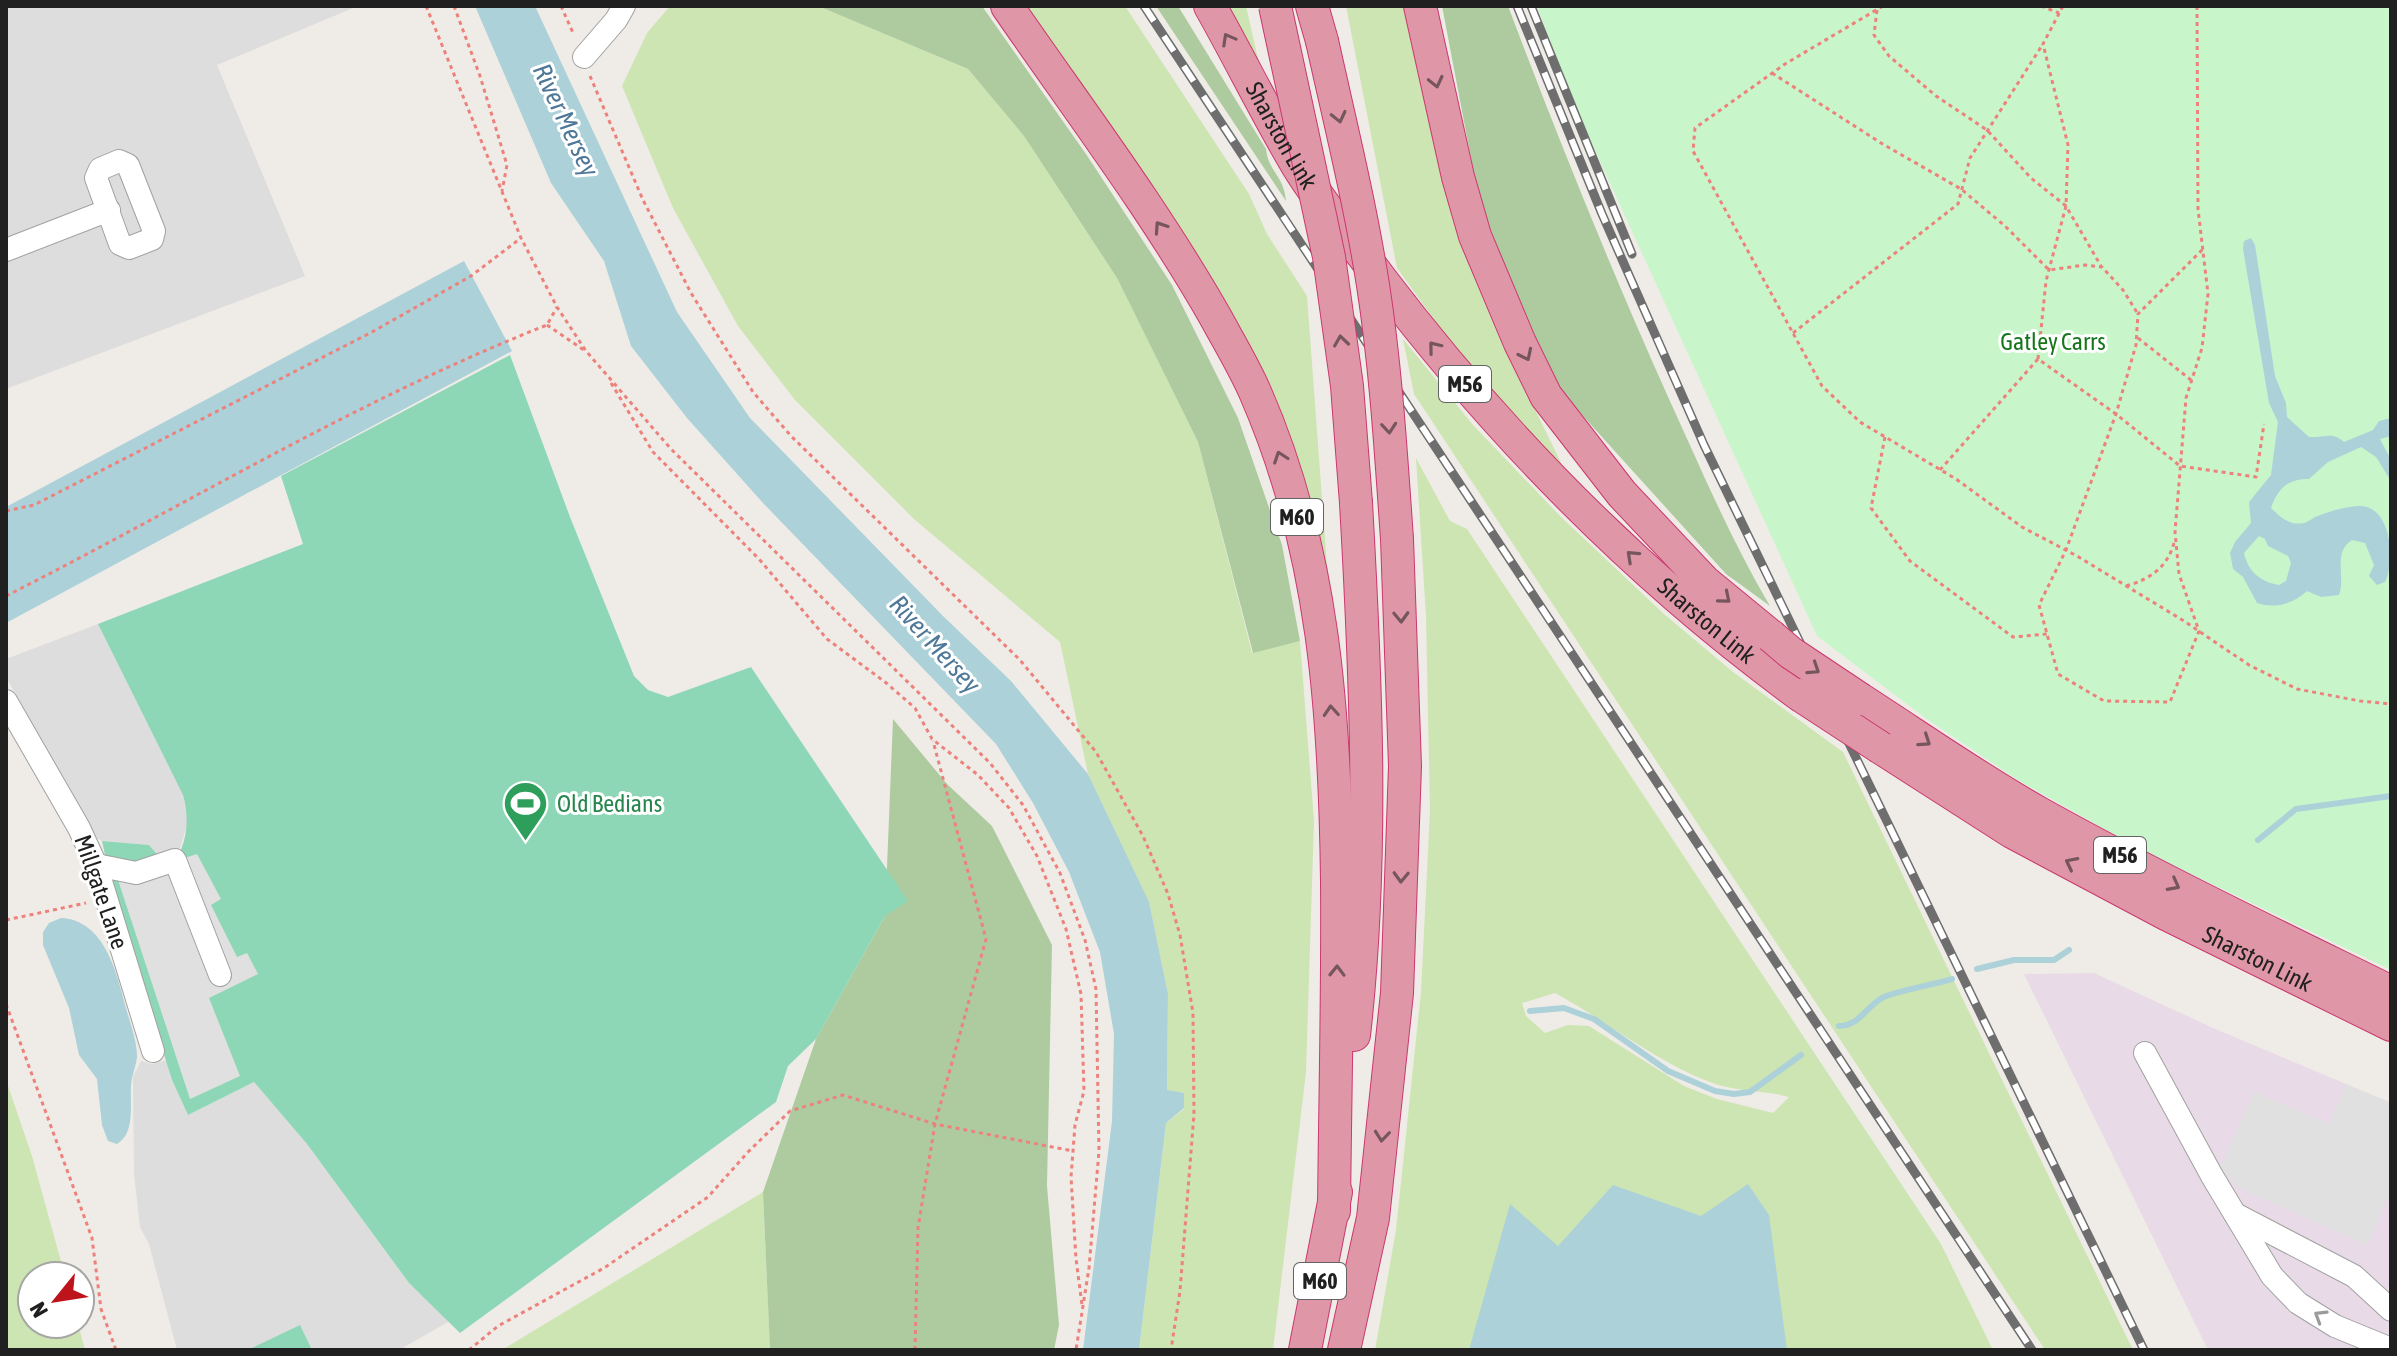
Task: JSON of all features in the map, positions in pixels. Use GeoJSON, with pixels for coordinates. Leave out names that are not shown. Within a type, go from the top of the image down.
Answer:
{"type":"FeatureCollection","features":[{"type":"Feature","properties":{"kind":"highway","name":"M60"},"geometry":{"type":"LineString","coordinates":[[1007,6],[1186,264],[1255,391],[1290,486],[1322,631],[1335,769],[1334,1211]]}},
{"type":"Feature","properties":{"kind":"highway","name":"Sharston Link"},"geometry":{"type":"LineString","coordinates":[[1210,6],[1298,167],[1458,376],[1522,448],[1620,546],[1708,623],[1800,695],[2012,832],[2166,914],[2391,1025]]}},
{"type":"Feature","properties":{"kind":"highway","name":"M60"},"geometry":{"type":"LineString","coordinates":[[1275,6],[1329,257],[1347,386],[1364,634],[1366,870],[1359,985],[1334,1211],[1305,1350]]}},
{"type":"Feature","properties":{"kind":"highway","name":"M60"},"geometry":{"type":"LineString","coordinates":[[1315,6],[1373,284],[1389,420],[1397,539],[1405,766],[1397,993],[1373,1218],[1344,1350]]}},
{"type":"Feature","properties":{"kind":"highway","name":"Sharston Link"},"geometry":{"type":"LineString","coordinates":[[1420,6],[1458,177],[1475,236],[1546,396],[1622,494],[1705,582],[1791,653],[1980,778],[2180,889],[2391,992]]}},
{"type":"Feature","properties":{"kind":"street"},"geometry":{"type":"LineString","coordinates":[[584,57],[624,6]]}},
{"type":"Feature","properties":{"kind":"street"},"geometry":{"type":"LineString","coordinates":[[6,250],[109,210]]}},
{"type":"Feature","properties":{"kind":"street","name":"Millgate Lane"},"geometry":{"type":"LineString","coordinates":[[6,701],[79,828],[96,865],[153,1051]]}},
{"type":"Feature","properties":{"kind":"street"},"geometry":{"type":"LineString","coordinates":[[96,865],[136,873],[175,860],[220,975]]}},
{"type":"Feature","properties":{"kind":"street"},"geometry":{"type":"LineString","coordinates":[[2145,1053],[2272,1276],[2298,1303],[2335,1326],[2391,1349]]}},
{"type":"Feature","properties":{"kind":"street"},"geometry":{"type":"LineString","coordinates":[[2234,1214],[2354,1276],[2391,1310]]}},
{"type":"Feature","properties":{"kind":"path"},"geometry":{"type":"LineString","coordinates":[[426,6],[521,238],[557,307],[586,351],[671,449],[990,763],[1023,805],[1060,873],[1085,940],[1096,989],[1099,1151],[1089,1268],[1076,1350]]}},
{"type":"Feature","properties":{"kind":"path"},"geometry":{"type":"LineString","coordinates":[[454,6],[480,76],[507,165],[502,191]]}},
{"type":"Feature","properties":{"kind":"path"},"geometry":{"type":"LineString","coordinates":[[561,6],[643,200],[691,293],[753,392],[791,436],[957,597],[1041,684],[1096,752],[1143,836],[1168,894],[1180,935],[1193,1013],[1194,1114],[1180,1291],[1171,1350]]}},
{"type":"Feature","properties":{"kind":"path"},"geometry":{"type":"LineString","coordinates":[[1883,6],[1772,73],[1695,128],[1693,151],[1822,386],[1860,422],[1940,470],[2022,527],[2126,586],[2249,665],[2297,689],[2391,704]]}},
{"type":"Feature","properties":{"kind":"path"},"geometry":{"type":"LineString","coordinates":[[2041,6],[2059,13]]}},
{"type":"Feature","properties":{"kind":"path"},"geometry":{"type":"LineString","coordinates":[[1793,333],[1958,204],[1970,158],[2043,44],[2063,6]]}},
{"type":"Feature","properties":{"kind":"path"},"geometry":{"type":"LineString","coordinates":[[1877,10],[1874,35],[1889,56],[1936,96],[1987,130],[2031,178],[2066,206],[2102,267],[2123,290],[2138,314],[2137,337],[2116,414],[2066,550],[2039,605],[2058,674],[2104,701],[2170,702],[2199,631],[2179,574],[2175,539],[2186,398],[2202,348],[2207,305],[2198,209],[2197,6]]}},
{"type":"Feature","properties":{"kind":"path"},"geometry":{"type":"LineString","coordinates":[[1940,470],[2038,359],[2049,270],[2066,206],[2068,145],[2043,44]]}},
{"type":"Feature","properties":{"kind":"path"},"geometry":{"type":"LineString","coordinates":[[1772,73],[1881,143],[1961,189],[2005,226],[2049,270]]}},
{"type":"Feature","properties":{"kind":"path"},"geometry":{"type":"LineString","coordinates":[[6,511],[34,505],[372,332],[471,276],[521,238]]}},
{"type":"Feature","properties":{"kind":"path"},"geometry":{"type":"LineString","coordinates":[[2138,314],[2204,248]]}},
{"type":"Feature","properties":{"kind":"path"},"geometry":{"type":"LineString","coordinates":[[2049,270],[2085,265],[2102,267]]}},
{"type":"Feature","properties":{"kind":"path"},"geometry":{"type":"LineString","coordinates":[[6,596],[362,408],[547,325],[557,307]]}},
{"type":"Feature","properties":{"kind":"path"},"geometry":{"type":"LineString","coordinates":[[547,325],[586,351]]}},
{"type":"Feature","properties":{"kind":"path"},"geometry":{"type":"LineString","coordinates":[[2137,337],[2191,380]]}},
{"type":"Feature","properties":{"kind":"path"},"geometry":{"type":"LineString","coordinates":[[2038,359],[2116,414],[2180,466],[2256,477],[2264,424]]}},
{"type":"Feature","properties":{"kind":"path"},"geometry":{"type":"LineString","coordinates":[[605,374],[653,452],[759,559],[827,639],[915,708],[932,739],[986,939],[935,1124],[918,1228],[915,1350]]}},
{"type":"Feature","properties":{"kind":"path"},"geometry":{"type":"LineString","coordinates":[[1885,437],[1871,508],[1910,561],[2013,637],[2047,634]]}},
{"type":"Feature","properties":{"kind":"path"},"geometry":{"type":"LineString","coordinates":[[2126,586],[2155,574],[2170,556],[2175,539]]}},
{"type":"Feature","properties":{"kind":"path"},"geometry":{"type":"LineString","coordinates":[[932,739],[978,775],[1009,808],[1037,856],[1066,929],[1081,994],[1084,1091],[1075,1125],[1071,1177],[1083,1308]]}},
{"type":"Feature","properties":{"kind":"path"},"geometry":{"type":"LineString","coordinates":[[6,920],[106,898]]}},
{"type":"Feature","properties":{"kind":"path"},"geometry":{"type":"LineString","coordinates":[[6,1004],[92,1238],[101,1309],[116,1350]]}},
{"type":"Feature","properties":{"kind":"path"},"geometry":{"type":"LineString","coordinates":[[469,1350],[498,1326],[604,1268],[708,1197],[790,1111],[843,1095],[935,1124],[1073,1151]]}},
{"type":"Feature","properties":{"kind":"shaded area"},"geometry":{"type":"Polygon","coordinates":[[[6,6],[358,6],[217,65],[305,276],[6,389],[6,6]]]}},
{"type":"Feature","properties":{"kind":"shaded area"},"geometry":{"type":"Polygon","coordinates":[[[98,624],[183,795],[188,822],[177,858],[156,853],[149,845],[97,838],[6,677],[6,659],[98,624]]]}},
{"type":"Feature","properties":{"kind":"shaded area"},"geometry":{"type":"Polygon","coordinates":[[[197,854],[221,899],[211,905],[237,957],[247,953],[258,974],[209,998],[240,1076],[190,1099],[118,880],[197,854]]]}},
{"type":"Feature","properties":{"kind":"shaded area"},"geometry":{"type":"Polygon","coordinates":[[[2094,973],[2213,1028],[2391,1103],[2391,1350],[2208,1350],[2024,974],[2094,973]]]}},
{"type":"Feature","properties":{"kind":"shaded area"},"geometry":{"type":"Polygon","coordinates":[[[166,1060],[188,1115],[254,1082],[307,1144],[409,1283],[450,1321],[399,1350],[177,1350],[149,1244],[140,1227],[134,1174],[133,1077],[141,1061],[152,1064],[166,1060]]]}},
{"type":"Feature","properties":{"kind":"shaded area"},"geometry":{"type":"Polygon","coordinates":[[[2346,1084],[2391,1103],[2391,1190],[2367,1245],[2237,1187],[2221,1167],[2254,1092],[2329,1124],[2346,1084]]]}},
{"type":"Feature","properties":{"kind":"green space"},"geometry":{"type":"Polygon","coordinates":[[[670,6],[818,6],[968,69],[1024,136],[1117,278],[1198,442],[1252,653],[1300,641],[1314,821],[1306,1072],[1273,1350],[1139,1350],[1166,1123],[1184,1109],[1184,1093],[1167,1091],[1168,994],[1149,903],[1088,774],[1060,642],[914,519],[795,400],[738,326],[673,208],[622,86],[647,33],[670,6]]]}},
{"type":"Feature","properties":{"kind":"green space"},"geometry":{"type":"Polygon","coordinates":[[[818,6],[982,6],[1086,154],[1172,285],[1238,418],[1282,545],[1300,641],[1253,653],[1198,442],[1117,278],[1024,136],[968,69],[818,6]]]}},
{"type":"Feature","properties":{"kind":"green space"},"geometry":{"type":"Polygon","coordinates":[[[1021,6],[1125,6],[1249,194],[1267,234],[1307,296],[1332,633],[1293,464],[1021,6]]]}},
{"type":"Feature","properties":{"kind":"green space"},"geometry":{"type":"Polygon","coordinates":[[[1156,6],[1178,6],[1266,149],[1286,201],[1156,6]]]}},
{"type":"Feature","properties":{"kind":"green space"},"geometry":{"type":"Polygon","coordinates":[[[1228,6],[1246,6],[1261,72],[1228,6]]]}},
{"type":"Feature","properties":{"kind":"green space"},"geometry":{"type":"Polygon","coordinates":[[[1346,6],[1405,6],[1505,348],[1568,477],[1453,346],[1397,268],[1346,6]]]}},
{"type":"Feature","properties":{"kind":"green space"},"geometry":{"type":"Polygon","coordinates":[[[1442,6],[1508,6],[1647,350],[1717,504],[1770,606],[1726,574],[1564,395],[1504,281],[1474,174],[1442,6]]]}},
{"type":"Feature","properties":{"kind":"green space","name":"Gatley Carrs"},"geometry":{"type":"Polygon","coordinates":[[[1537,6],[2391,6],[2391,970],[2147,853],[2016,779],[1928,720],[1817,636],[1572,100],[1537,6]]]}},
{"type":"Feature","properties":{"kind":"green space"},"geometry":{"type":"Polygon","coordinates":[[[1403,339],[1473,425],[1561,517],[1664,614],[1733,672],[1843,752],[2133,1350],[2045,1350],[1414,394],[1403,339]]]}},
{"type":"Feature","properties":{"kind":"green space","name":"Old Bedians"},"geometry":{"type":"Polygon","coordinates":[[[510,355],[570,517],[634,676],[648,690],[668,697],[751,667],[908,901],[885,916],[816,1039],[788,1066],[776,1102],[460,1333],[409,1283],[307,1144],[254,1082],[188,1115],[172,1080],[113,892],[102,841],[149,845],[156,853],[177,858],[185,835],[185,803],[98,624],[303,544],[281,476],[510,355]]]}},
{"type":"Feature","properties":{"kind":"green space"},"geometry":{"type":"Polygon","coordinates":[[[1416,458],[1450,521],[1467,529],[1941,1244],[1993,1350],[1375,1350],[1396,1230],[1421,992],[1430,811],[1426,616],[1416,458]],[[1555,993],[1522,1003],[1526,1016],[1545,1033],[1568,1025],[1589,1026],[1684,1086],[1717,1099],[1773,1113],[1789,1097],[1729,1088],[1689,1073],[1555,993]]]}},
{"type":"Feature","properties":{"kind":"green space"},"geometry":{"type":"Polygon","coordinates":[[[893,719],[947,784],[992,826],[1052,945],[1047,1186],[1059,1325],[1054,1350],[770,1350],[763,1192],[816,1039],[885,916],[893,719]]]}},
{"type":"Feature","properties":{"kind":"green space"},"geometry":{"type":"Polygon","coordinates":[[[6,1080],[32,1156],[61,1260],[16,1260],[16,1340],[82,1340],[85,1350],[6,1350],[6,1080]]]}},
{"type":"Feature","properties":{"kind":"green space"},"geometry":{"type":"Polygon","coordinates":[[[763,1192],[770,1350],[502,1350],[763,1192]]]}},
{"type":"Feature","properties":{"kind":"green space"},"geometry":{"type":"Polygon","coordinates":[[[300,1325],[312,1350],[248,1350],[300,1325]]]}},
{"type":"Feature","properties":{"kind":"water","name":"River Mersey"},"geometry":{"type":"Polygon","coordinates":[[[475,6],[535,6],[677,312],[750,418],[944,617],[1011,681],[1088,774],[1149,902],[1168,994],[1167,1090],[1184,1093],[1184,1108],[1166,1123],[1139,1350],[1083,1350],[1112,1121],[1114,1034],[1100,952],[1069,872],[1033,803],[996,744],[763,503],[687,418],[631,346],[604,261],[551,183],[475,6]]]}},
{"type":"Feature","properties":{"kind":"water"},"geometry":{"type":"Polygon","coordinates":[[[2251,238],[2255,245],[2275,376],[2286,403],[2287,417],[2309,437],[2332,436],[2344,442],[2373,430],[2379,421],[2391,418],[2391,436],[2380,439],[2391,460],[2391,481],[2376,457],[2361,447],[2328,462],[2309,479],[2285,486],[2271,508],[2286,520],[2299,524],[2341,509],[2369,508],[2378,514],[2388,535],[2390,561],[2385,582],[2377,585],[2369,576],[2374,565],[2365,543],[2352,540],[2346,545],[2341,558],[2339,595],[2321,597],[2307,591],[2283,604],[2263,605],[2257,603],[2243,577],[2233,569],[2230,553],[2251,523],[2249,502],[2271,475],[2278,422],[2269,403],[2244,241],[2251,238]],[[2259,536],[2244,553],[2252,570],[2261,578],[2279,585],[2286,581],[2291,563],[2288,556],[2268,546],[2265,539],[2259,536]]]}},
{"type":"Feature","properties":{"kind":"water"},"geometry":{"type":"Polygon","coordinates":[[[464,261],[512,351],[6,623],[6,507],[464,261]]]}},
{"type":"Feature","properties":{"kind":"water"},"geometry":{"type":"Polygon","coordinates":[[[61,918],[76,921],[99,938],[113,965],[135,1038],[137,1057],[131,1083],[129,1126],[117,1144],[108,1141],[102,1125],[97,1079],[79,1055],[69,1008],[43,945],[43,932],[49,923],[61,918]]]}},
{"type":"Feature","properties":{"kind":"water"},"geometry":{"type":"Polygon","coordinates":[[[1748,1184],[1769,1215],[1787,1350],[1469,1350],[1510,1204],[1558,1246],[1613,1185],[1701,1216],[1748,1184]]]}},
{"type":"Feature","properties":{"kind":"waterway"},"geometry":{"type":"LineString","coordinates":[[2258,840],[2296,809],[2391,796]]}},
{"type":"Feature","properties":{"kind":"waterway"},"geometry":{"type":"LineString","coordinates":[[1977,969],[2014,960],[2054,960],[2069,950]]}},
{"type":"Feature","properties":{"kind":"waterway"},"geometry":{"type":"LineString","coordinates":[[1839,1026],[1852,1023],[1887,996],[1952,979]]}},
{"type":"Feature","properties":{"kind":"waterway"},"geometry":{"type":"LineString","coordinates":[[1530,1011],[1564,1008],[1594,1019],[1668,1071],[1715,1091],[1734,1094],[1750,1092],[1801,1055]]}},
{"type":"Feature","properties":{"kind":"railway"},"geometry":{"type":"LineString","coordinates":[[1144,6],[2032,1350]]}},
{"type":"Feature","properties":{"kind":"railway"},"geometry":{"type":"LineString","coordinates":[[1517,6],[1602,214],[1704,445],[2144,1350]]}},
{"type":"Feature","properties":{"kind":"railway"},"geometry":{"type":"LineString","coordinates":[[1531,6],[1632,254]]}},
{"type":"Feature","properties":{"kind":"place","name":"Old Bedians"},"geometry":{"type":"Point","coordinates":[526,843]}}]}
